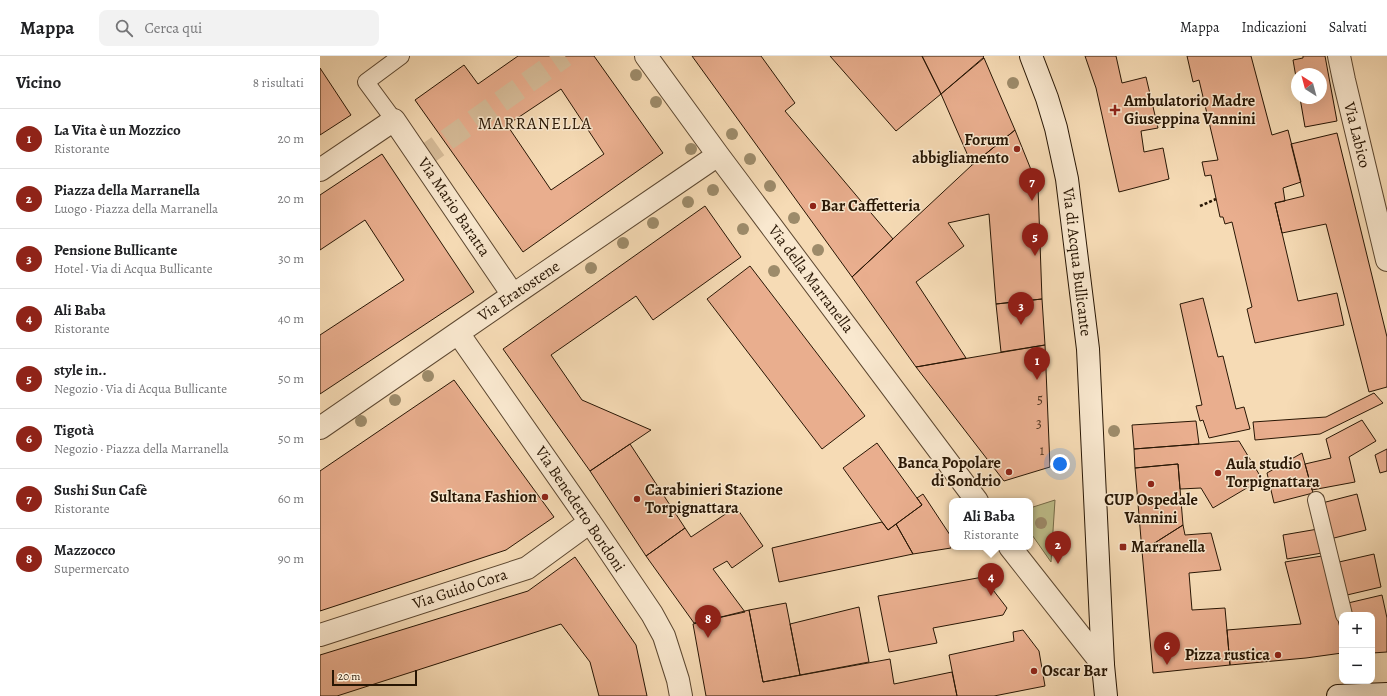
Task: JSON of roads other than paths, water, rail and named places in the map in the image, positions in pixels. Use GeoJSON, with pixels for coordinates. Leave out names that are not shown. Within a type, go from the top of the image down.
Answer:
{"type":"FeatureCollection","features":[{"type":"Feature","properties":{"kind":"street","name":"Via della Marranella"},"geometry":{"type":"LineString","coordinates":[[646,56],[718,155],[975,498]]}},
{"type":"Feature","properties":{"kind":"street","name":"Via di Acqua Bullicante"},"geometry":{"type":"LineString","coordinates":[[1031,56],[1047,98],[1056,128],[1066,179],[1072,215],[1088,349],[1103,665],[1106,696]]}},
{"type":"Feature","properties":{"kind":"street","name":"Via Labico"},"geometry":{"type":"LineString","coordinates":[[1339,56],[1387,260]]}},
{"type":"Feature","properties":{"kind":"street"},"geometry":{"type":"LineString","coordinates":[[320,170],[394,120]]}},
{"type":"Feature","properties":{"kind":"street","name":"Via Mario Baratta"},"geometry":{"type":"LineString","coordinates":[[394,120],[513,295]]}},
{"type":"Feature","properties":{"kind":"street","name":"Via Eratostene"},"geometry":{"type":"LineString","coordinates":[[320,428],[718,155]]}},
{"type":"Feature","properties":{"kind":"street","name":"Via Benedetto Bordoni"},"geometry":{"type":"LineString","coordinates":[[458,332],[652,614],[664,636],[678,680],[681,696]]}},
{"type":"Feature","properties":{"kind":"street","name":"Via Guido Cora"},"geometry":{"type":"LineString","coordinates":[[320,635],[527,568],[590,522]]}},
{"type":"Feature","properties":{"kind":"street"},"geometry":{"type":"LineString","coordinates":[[1012,550],[1103,665]]}},
{"type":"Feature","properties":{"kind":"street"},"geometry":{"type":"LineString","coordinates":[[1338,696],[1361,688],[1387,694]]}},
{"type":"Feature","properties":{"kind":"lane"},"geometry":{"type":"LineString","coordinates":[[394,120],[366,82],[401,56]]}},
{"type":"Feature","properties":{"kind":"lane"},"geometry":{"type":"LineString","coordinates":[[1316,500],[1343,612]]}},
{"type":"Feature","properties":{"kind":"tunnel"},"geometry":{"type":"LineString","coordinates":[[420,159],[565,56]]}},
{"type":"Feature","properties":{"kind":"place","name":"Ambulatorio Madre Giuseppina Vannini"},"geometry":{"type":"Point","coordinates":[1115,110]}},
{"type":"Feature","properties":{"kind":"place","name":"Forum abbigliamento"},"geometry":{"type":"Point","coordinates":[1017,149]}},
{"type":"Feature","properties":{"kind":"place","name":"Sushi Sun Cafè"},"geometry":{"type":"Point","coordinates":[1032,201]}},
{"type":"Feature","properties":{"kind":"place","name":"Bar Caffetteria"},"geometry":{"type":"Point","coordinates":[813,206]}},
{"type":"Feature","properties":{"kind":"place","name":"style in.."},"geometry":{"type":"Point","coordinates":[1035,256]}},
{"type":"Feature","properties":{"kind":"place","name":"Pensione Bullicante"},"geometry":{"type":"Point","coordinates":[1021,325]}},
{"type":"Feature","properties":{"kind":"place","name":"La Vita è un Mozzico"},"geometry":{"type":"Point","coordinates":[1037,380]}},
{"type":"Feature","properties":{"kind":"place","name":"Banca Popolare di Sondrio"},"geometry":{"type":"Point","coordinates":[1009,472]}},
{"type":"Feature","properties":{"kind":"place","name":"Aula studio Torpignattara"},"geometry":{"type":"Point","coordinates":[1218,473]}},
{"type":"Feature","properties":{"kind":"place","name":"CUP Ospedale Vannini"},"geometry":{"type":"Point","coordinates":[1151,484]}},
{"type":"Feature","properties":{"kind":"place","name":"Sultana Fashion"},"geometry":{"type":"Point","coordinates":[545,497]}},
{"type":"Feature","properties":{"kind":"place","name":"Carabinieri Stazione Torpignattara"},"geometry":{"type":"Point","coordinates":[637,499]}},
{"type":"Feature","properties":{"kind":"place","name":"Marranella"},"geometry":{"type":"Point","coordinates":[1123,547]}},
{"type":"Feature","properties":{"kind":"place","name":"Piazza della Marranella"},"geometry":{"type":"Point","coordinates":[1058,564]}},
{"type":"Feature","properties":{"kind":"place","name":"Ali Baba"},"geometry":{"type":"Point","coordinates":[991,596]}},
{"type":"Feature","properties":{"kind":"place","name":"Mazzocco"},"geometry":{"type":"Point","coordinates":[708,638]}},
{"type":"Feature","properties":{"kind":"place","name":"Pizza rustica"},"geometry":{"type":"Point","coordinates":[1278,655]}},
{"type":"Feature","properties":{"kind":"place","name":"Tigotà"},"geometry":{"type":"Point","coordinates":[1167,665]}},
{"type":"Feature","properties":{"kind":"place","name":"Oscar Bar"},"geometry":{"type":"Point","coordinates":[1034,671]}},
{"type":"Feature","properties":{"kind":"district","name":"MARRANELLA"},"geometry":{"type":"Point","coordinates":[535,123]}}]}
